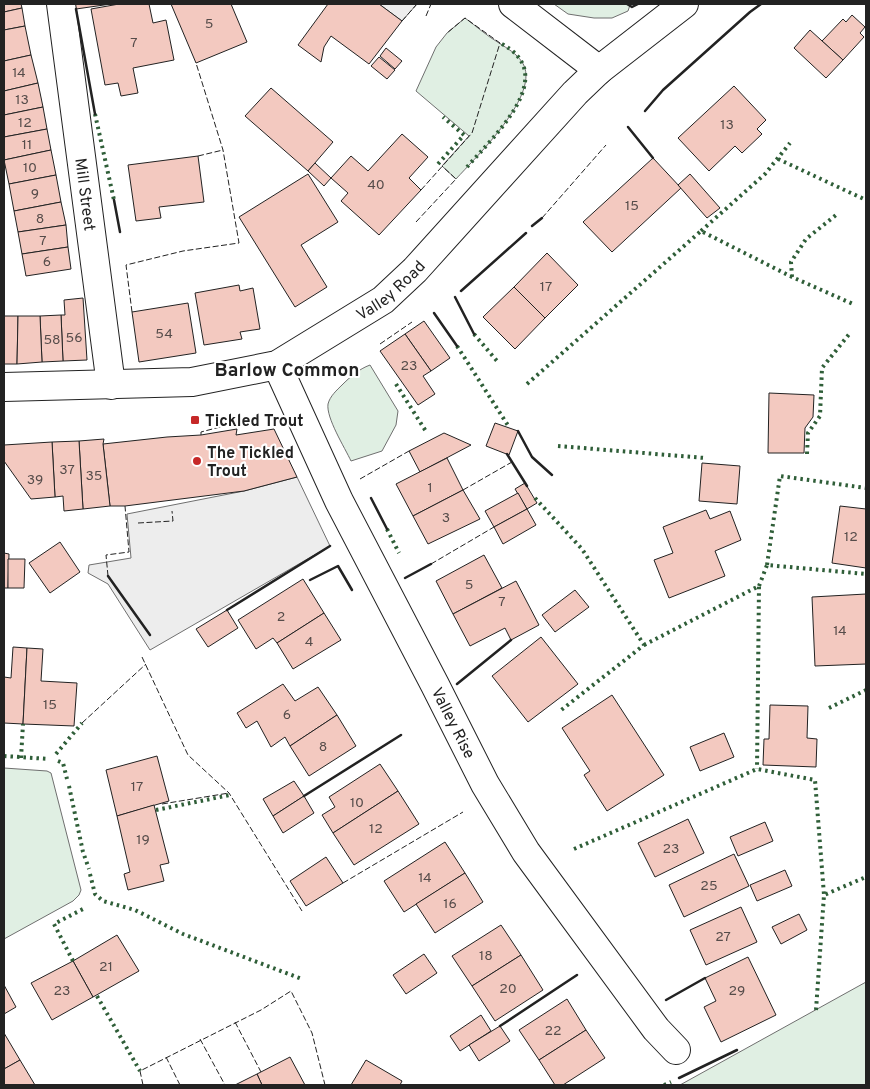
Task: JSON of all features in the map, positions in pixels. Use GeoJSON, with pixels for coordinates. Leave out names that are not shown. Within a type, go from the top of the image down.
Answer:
{"type":"FeatureCollection","features":[{"type":"Feature","properties":{"kind":"street","name":"Mill Street"},"geometry":{"type":"LineString","coordinates":[[61,4],[111,385]]}},
{"type":"Feature","properties":{"kind":"street"},"geometry":{"type":"LineString","coordinates":[[512,4],[599,70]]}},
{"type":"Feature","properties":{"kind":"street","name":"Valley Road"},"geometry":{"type":"LineString","coordinates":[[4,387],[192,382],[277,365],[383,300],[415,270],[575,93],[599,70],[684,4]]}},
{"type":"Feature","properties":{"kind":"street","name":"Valley Rise"},"geometry":{"type":"LineString","coordinates":[[277,365],[339,501],[485,784],[526,852],[656,1029],[676,1050]]}},
{"type":"Feature","properties":{"kind":"green space"},"geometry":{"type":"Polygon","coordinates":[[[554,4],[630,5],[628,11],[612,18],[594,18],[568,14],[554,4]]]}},
{"type":"Feature","properties":{"kind":"green space"},"geometry":{"type":"Polygon","coordinates":[[[465,18],[517,56],[522,62],[526,75],[523,90],[504,124],[456,179],[442,166],[469,136],[416,91],[436,47],[447,33],[465,18]]]}},
{"type":"Feature","properties":{"kind":"green space"},"geometry":{"type":"Polygon","coordinates":[[[370,365],[398,411],[396,425],[382,451],[351,461],[333,425],[328,404],[334,393],[348,379],[370,365]]]}},
{"type":"Feature","properties":{"kind":"green space"},"geometry":{"type":"Polygon","coordinates":[[[4,768],[47,771],[51,773],[81,890],[73,901],[4,939],[4,768]]]}},
{"type":"Feature","properties":{"kind":"green space"},"geometry":{"type":"Polygon","coordinates":[[[866,982],[866,1085],[680,1085],[866,982]]]}},
{"type":"Feature","properties":{"kind":"shaded area"},"geometry":{"type":"Polygon","coordinates":[[[379,4],[417,4],[402,21],[379,4]]]}},
{"type":"Feature","properties":{"kind":"shaded area"},"geometry":{"type":"Polygon","coordinates":[[[297,477],[330,546],[150,650],[108,584],[88,573],[89,565],[131,558],[127,514],[244,491],[297,477]]]}},
{"type":"Feature","properties":{"kind":"building"},"geometry":{"type":"Polygon","coordinates":[[[4,4],[21,4],[22,8],[4,12],[4,4]]]}},
{"type":"Feature","properties":{"kind":"building"},"geometry":{"type":"Polygon","coordinates":[[[75,4],[111,4],[76,9],[75,4]]]}},
{"type":"Feature","properties":{"kind":"building"},"geometry":{"type":"Polygon","coordinates":[[[119,4],[149,4],[153,23],[166,20],[174,60],[133,68],[138,93],[121,96],[118,83],[105,85],[91,9],[119,4]]]}},
{"type":"Feature","properties":{"kind":"building"},"geometry":{"type":"Polygon","coordinates":[[[171,4],[231,4],[247,42],[196,63],[171,4]]]}},
{"type":"Feature","properties":{"kind":"building"},"geometry":{"type":"Polygon","coordinates":[[[328,4],[379,4],[402,21],[369,64],[331,36],[324,47],[321,62],[298,45],[328,4]]]}},
{"type":"Feature","properties":{"kind":"building"},"geometry":{"type":"Polygon","coordinates":[[[22,8],[25,26],[4,30],[4,12],[22,8]]]}},
{"type":"Feature","properties":{"kind":"building"},"geometry":{"type":"Polygon","coordinates":[[[852,15],[865,27],[860,33],[864,37],[843,60],[822,41],[843,19],[846,22],[852,15]]]}},
{"type":"Feature","properties":{"kind":"building"},"geometry":{"type":"Polygon","coordinates":[[[25,26],[31,55],[4,61],[4,30],[25,26]]]}},
{"type":"Feature","properties":{"kind":"building"},"geometry":{"type":"Polygon","coordinates":[[[810,30],[843,60],[826,78],[794,48],[810,30]]]}},
{"type":"Feature","properties":{"kind":"building"},"geometry":{"type":"Polygon","coordinates":[[[386,48],[402,61],[395,69],[380,56],[386,48]]]}},
{"type":"Feature","properties":{"kind":"building"},"geometry":{"type":"Polygon","coordinates":[[[31,55],[38,83],[4,91],[4,61],[31,55]]]}},
{"type":"Feature","properties":{"kind":"building"},"geometry":{"type":"Polygon","coordinates":[[[379,57],[395,70],[387,79],[371,66],[379,57]]]}},
{"type":"Feature","properties":{"kind":"building"},"geometry":{"type":"Polygon","coordinates":[[[38,83],[43,107],[4,115],[4,91],[38,83]]]}},
{"type":"Feature","properties":{"kind":"building"},"geometry":{"type":"Polygon","coordinates":[[[734,86],[766,120],[757,129],[762,134],[742,153],[735,146],[709,171],[678,138],[734,86]]]}},
{"type":"Feature","properties":{"kind":"building"},"geometry":{"type":"Polygon","coordinates":[[[271,88],[333,142],[308,171],[245,116],[271,88]]]}},
{"type":"Feature","properties":{"kind":"building"},"geometry":{"type":"Polygon","coordinates":[[[43,107],[47,129],[4,137],[4,115],[43,107]]]}},
{"type":"Feature","properties":{"kind":"building"},"geometry":{"type":"Polygon","coordinates":[[[47,129],[51,150],[4,160],[4,137],[47,129]]]}},
{"type":"Feature","properties":{"kind":"building"},"geometry":{"type":"Polygon","coordinates":[[[402,134],[428,157],[409,178],[421,190],[379,235],[341,201],[348,193],[331,178],[351,156],[368,171],[402,134]]]}},
{"type":"Feature","properties":{"kind":"building"},"geometry":{"type":"Polygon","coordinates":[[[51,150],[56,175],[9,184],[4,160],[51,150]]]}},
{"type":"Feature","properties":{"kind":"building"},"geometry":{"type":"Polygon","coordinates":[[[198,156],[204,202],[159,207],[161,218],[136,221],[128,165],[198,156]]]}},
{"type":"Feature","properties":{"kind":"building"},"geometry":{"type":"Polygon","coordinates":[[[653,158],[681,188],[612,252],[583,222],[653,158]]]}},
{"type":"Feature","properties":{"kind":"building"},"geometry":{"type":"Polygon","coordinates":[[[315,163],[331,178],[324,186],[308,171],[315,163]]]}},
{"type":"Feature","properties":{"kind":"building"},"geometry":{"type":"Polygon","coordinates":[[[308,174],[338,222],[301,245],[327,287],[295,307],[239,217],[308,174]]]}},
{"type":"Feature","properties":{"kind":"building"},"geometry":{"type":"Polygon","coordinates":[[[690,174],[720,208],[707,218],[678,185],[690,174]]]}},
{"type":"Feature","properties":{"kind":"building"},"geometry":{"type":"Polygon","coordinates":[[[56,175],[61,202],[14,211],[9,184],[56,175]]]}},
{"type":"Feature","properties":{"kind":"building"},"geometry":{"type":"Polygon","coordinates":[[[61,202],[66,225],[18,232],[14,211],[61,202]]]}},
{"type":"Feature","properties":{"kind":"building"},"geometry":{"type":"Polygon","coordinates":[[[66,225],[68,247],[22,254],[18,232],[66,225]]]}},
{"type":"Feature","properties":{"kind":"building"},"geometry":{"type":"Polygon","coordinates":[[[68,247],[71,269],[26,276],[22,254],[68,247]]]}},
{"type":"Feature","properties":{"kind":"building"},"geometry":{"type":"Polygon","coordinates":[[[547,253],[578,285],[545,318],[514,287],[547,253]]]}},
{"type":"Feature","properties":{"kind":"building"},"geometry":{"type":"Polygon","coordinates":[[[239,285],[240,291],[253,288],[260,329],[240,332],[242,339],[204,345],[195,293],[239,285]]]}},
{"type":"Feature","properties":{"kind":"building"},"geometry":{"type":"Polygon","coordinates":[[[514,287],[545,318],[515,349],[483,317],[514,287]]]}},
{"type":"Feature","properties":{"kind":"building"},"geometry":{"type":"Polygon","coordinates":[[[83,298],[87,360],[63,361],[61,315],[65,315],[64,300],[83,298]]]}},
{"type":"Feature","properties":{"kind":"building"},"geometry":{"type":"Polygon","coordinates":[[[188,303],[196,353],[139,362],[132,312],[188,303]]]}},
{"type":"Feature","properties":{"kind":"building"},"geometry":{"type":"Polygon","coordinates":[[[61,315],[63,361],[42,362],[40,316],[61,315]]]}},
{"type":"Feature","properties":{"kind":"building"},"geometry":{"type":"Polygon","coordinates":[[[4,316],[18,316],[17,364],[4,364],[4,316]]]}},
{"type":"Feature","properties":{"kind":"building"},"geometry":{"type":"Polygon","coordinates":[[[18,316],[40,316],[42,362],[17,364],[18,316]]]}},
{"type":"Feature","properties":{"kind":"building"},"geometry":{"type":"Polygon","coordinates":[[[424,321],[450,358],[431,371],[405,334],[424,321]]]}},
{"type":"Feature","properties":{"kind":"building"},"geometry":{"type":"Polygon","coordinates":[[[405,334],[431,371],[423,376],[435,394],[418,405],[380,351],[405,334]]]}},
{"type":"Feature","properties":{"kind":"building"},"geometry":{"type":"Polygon","coordinates":[[[769,393],[814,395],[813,417],[805,428],[804,453],[768,453],[769,393]]]}},
{"type":"Feature","properties":{"kind":"building"},"geometry":{"type":"Polygon","coordinates":[[[495,423],[518,431],[509,455],[486,446],[495,423]]]}},
{"type":"Feature","properties":{"kind":"building","name":"The Tickled Trout"},"geometry":{"type":"Polygon","coordinates":[[[237,429],[236,435],[274,429],[297,477],[244,491],[125,506],[110,506],[103,444],[201,435],[237,429]]]}},
{"type":"Feature","properties":{"kind":"building"},"geometry":{"type":"Polygon","coordinates":[[[444,433],[471,445],[420,472],[409,451],[444,433]]]}},
{"type":"Feature","properties":{"kind":"building"},"geometry":{"type":"Polygon","coordinates":[[[104,439],[110,506],[83,509],[79,441],[104,439]]]}},
{"type":"Feature","properties":{"kind":"building"},"geometry":{"type":"Polygon","coordinates":[[[79,441],[83,509],[64,511],[63,496],[55,497],[52,442],[79,441]]]}},
{"type":"Feature","properties":{"kind":"building"},"geometry":{"type":"Polygon","coordinates":[[[52,442],[55,497],[31,499],[4,461],[4,445],[52,442]]]}},
{"type":"Feature","properties":{"kind":"building"},"geometry":{"type":"Polygon","coordinates":[[[447,458],[463,490],[413,516],[396,484],[447,458]]]}},
{"type":"Feature","properties":{"kind":"building"},"geometry":{"type":"Polygon","coordinates":[[[702,463],[740,466],[737,504],[699,501],[702,463]]]}},
{"type":"Feature","properties":{"kind":"building"},"geometry":{"type":"Polygon","coordinates":[[[525,483],[537,503],[527,509],[515,489],[525,483]]]}},
{"type":"Feature","properties":{"kind":"building"},"geometry":{"type":"Polygon","coordinates":[[[463,490],[480,519],[428,544],[413,516],[463,490]]]}},
{"type":"Feature","properties":{"kind":"building"},"geometry":{"type":"Polygon","coordinates":[[[518,493],[527,509],[494,527],[485,511],[518,493]]]}},
{"type":"Feature","properties":{"kind":"building"},"geometry":{"type":"Polygon","coordinates":[[[840,506],[866,509],[866,568],[832,563],[840,506]]]}},
{"type":"Feature","properties":{"kind":"building"},"geometry":{"type":"Polygon","coordinates":[[[527,509],[536,525],[503,544],[494,527],[527,509]]]}},
{"type":"Feature","properties":{"kind":"building"},"geometry":{"type":"Polygon","coordinates":[[[706,510],[710,519],[730,511],[741,540],[715,551],[725,576],[669,598],[654,560],[673,553],[663,527],[706,510]]]}},
{"type":"Feature","properties":{"kind":"building"},"geometry":{"type":"Polygon","coordinates":[[[60,542],[80,572],[50,593],[29,563],[60,542]]]}},
{"type":"Feature","properties":{"kind":"building"},"geometry":{"type":"Polygon","coordinates":[[[4,553],[9,554],[8,588],[4,588],[4,553]]]}},
{"type":"Feature","properties":{"kind":"building"},"geometry":{"type":"Polygon","coordinates":[[[484,555],[502,588],[453,614],[436,581],[484,555]]]}},
{"type":"Feature","properties":{"kind":"building"},"geometry":{"type":"Polygon","coordinates":[[[8,559],[25,559],[24,588],[8,588],[8,559]]]}},
{"type":"Feature","properties":{"kind":"building"},"geometry":{"type":"Polygon","coordinates":[[[303,579],[324,613],[277,643],[273,638],[256,649],[238,620],[303,579]]]}},
{"type":"Feature","properties":{"kind":"building"},"geometry":{"type":"Polygon","coordinates":[[[516,581],[539,625],[511,640],[505,628],[470,646],[453,614],[516,581]]]}},
{"type":"Feature","properties":{"kind":"building"},"geometry":{"type":"Polygon","coordinates":[[[575,590],[589,607],[555,632],[542,615],[575,590]]]}},
{"type":"Feature","properties":{"kind":"building"},"geometry":{"type":"Polygon","coordinates":[[[866,594],[866,664],[815,666],[812,597],[866,594]]]}},
{"type":"Feature","properties":{"kind":"building"},"geometry":{"type":"Polygon","coordinates":[[[227,610],[238,628],[208,647],[196,629],[227,610]]]}},
{"type":"Feature","properties":{"kind":"building"},"geometry":{"type":"Polygon","coordinates":[[[324,613],[341,640],[293,669],[277,643],[324,613]]]}},
{"type":"Feature","properties":{"kind":"building"},"geometry":{"type":"Polygon","coordinates":[[[541,637],[578,684],[528,722],[492,676],[541,637]]]}},
{"type":"Feature","properties":{"kind":"building"},"geometry":{"type":"Polygon","coordinates":[[[13,647],[27,648],[23,724],[4,723],[4,677],[11,678],[13,647]]]}},
{"type":"Feature","properties":{"kind":"building"},"geometry":{"type":"Polygon","coordinates":[[[27,648],[43,649],[41,681],[77,683],[74,726],[23,724],[27,648]]]}},
{"type":"Feature","properties":{"kind":"building"},"geometry":{"type":"Polygon","coordinates":[[[283,684],[295,701],[318,687],[337,715],[290,746],[285,737],[271,747],[257,721],[246,728],[237,713],[283,684]]]}},
{"type":"Feature","properties":{"kind":"building"},"geometry":{"type":"Polygon","coordinates":[[[612,695],[664,775],[607,811],[584,775],[590,771],[562,728],[612,695]]]}},
{"type":"Feature","properties":{"kind":"building"},"geometry":{"type":"Polygon","coordinates":[[[770,705],[808,706],[807,738],[817,739],[816,767],[763,765],[764,739],[769,739],[770,705]]]}},
{"type":"Feature","properties":{"kind":"building"},"geometry":{"type":"Polygon","coordinates":[[[337,715],[356,746],[309,776],[290,746],[337,715]]]}},
{"type":"Feature","properties":{"kind":"building"},"geometry":{"type":"Polygon","coordinates":[[[724,733],[734,757],[700,771],[690,747],[724,733]]]}},
{"type":"Feature","properties":{"kind":"building"},"geometry":{"type":"Polygon","coordinates":[[[157,756],[169,801],[117,816],[106,770],[157,756]]]}},
{"type":"Feature","properties":{"kind":"building"},"geometry":{"type":"Polygon","coordinates":[[[380,764],[398,791],[333,833],[322,815],[335,807],[329,797],[380,764]]]}},
{"type":"Feature","properties":{"kind":"building"},"geometry":{"type":"Polygon","coordinates":[[[294,781],[304,796],[273,816],[263,799],[294,781]]]}},
{"type":"Feature","properties":{"kind":"building"},"geometry":{"type":"Polygon","coordinates":[[[398,791],[419,824],[354,865],[333,833],[398,791]]]}},
{"type":"Feature","properties":{"kind":"building"},"geometry":{"type":"Polygon","coordinates":[[[304,796],[314,813],[283,833],[273,816],[304,796]]]}},
{"type":"Feature","properties":{"kind":"building"},"geometry":{"type":"Polygon","coordinates":[[[154,805],[169,863],[160,865],[164,881],[128,890],[124,874],[130,872],[117,816],[154,805]]]}},
{"type":"Feature","properties":{"kind":"building"},"geometry":{"type":"Polygon","coordinates":[[[688,819],[704,853],[655,877],[638,843],[688,819]]]}},
{"type":"Feature","properties":{"kind":"building"},"geometry":{"type":"Polygon","coordinates":[[[765,822],[773,841],[738,856],[730,837],[765,822]]]}},
{"type":"Feature","properties":{"kind":"building"},"geometry":{"type":"Polygon","coordinates":[[[445,842],[465,873],[404,912],[384,881],[445,842]]]}},
{"type":"Feature","properties":{"kind":"building"},"geometry":{"type":"Polygon","coordinates":[[[734,854],[749,886],[684,917],[669,885],[734,854]]]}},
{"type":"Feature","properties":{"kind":"building"},"geometry":{"type":"Polygon","coordinates":[[[326,857],[343,883],[306,906],[290,881],[326,857]]]}},
{"type":"Feature","properties":{"kind":"building"},"geometry":{"type":"Polygon","coordinates":[[[785,870],[792,886],[757,901],[750,885],[785,870]]]}},
{"type":"Feature","properties":{"kind":"building"},"geometry":{"type":"Polygon","coordinates":[[[465,873],[483,902],[435,933],[416,904],[465,873]]]}},
{"type":"Feature","properties":{"kind":"building"},"geometry":{"type":"Polygon","coordinates":[[[741,907],[757,942],[706,965],[690,930],[741,907]]]}},
{"type":"Feature","properties":{"kind":"building"},"geometry":{"type":"Polygon","coordinates":[[[799,914],[807,930],[781,944],[772,927],[799,914]]]}},
{"type":"Feature","properties":{"kind":"building"},"geometry":{"type":"Polygon","coordinates":[[[501,925],[521,955],[472,986],[452,956],[501,925]]]}},
{"type":"Feature","properties":{"kind":"building"},"geometry":{"type":"Polygon","coordinates":[[[117,935],[139,971],[93,997],[73,961],[117,935]]]}},
{"type":"Feature","properties":{"kind":"building"},"geometry":{"type":"Polygon","coordinates":[[[424,954],[437,973],[406,994],[393,975],[424,954]]]}},
{"type":"Feature","properties":{"kind":"building"},"geometry":{"type":"Polygon","coordinates":[[[521,955],[543,990],[495,1021],[472,986],[521,955]]]}},
{"type":"Feature","properties":{"kind":"building"},"geometry":{"type":"Polygon","coordinates":[[[748,957],[776,1015],[721,1042],[704,1007],[716,1001],[705,978],[748,957]]]}},
{"type":"Feature","properties":{"kind":"building"},"geometry":{"type":"Polygon","coordinates":[[[73,961],[93,997],[52,1020],[31,983],[73,961]]]}},
{"type":"Feature","properties":{"kind":"building"},"geometry":{"type":"Polygon","coordinates":[[[4,985],[16,1007],[4,1014],[4,985]]]}},
{"type":"Feature","properties":{"kind":"building"},"geometry":{"type":"Polygon","coordinates":[[[567,999],[586,1030],[539,1060],[519,1030],[567,999]]]}},
{"type":"Feature","properties":{"kind":"building"},"geometry":{"type":"Polygon","coordinates":[[[481,1015],[491,1031],[460,1051],[450,1036],[481,1015]]]}},
{"type":"Feature","properties":{"kind":"building"},"geometry":{"type":"Polygon","coordinates":[[[500,1026],[510,1041],[479,1061],[469,1045],[500,1026]]]}},
{"type":"Feature","properties":{"kind":"building"},"geometry":{"type":"Polygon","coordinates":[[[586,1030],[605,1058],[563,1085],[555,1085],[539,1060],[586,1030]]]}},
{"type":"Feature","properties":{"kind":"building"},"geometry":{"type":"Polygon","coordinates":[[[4,1033],[20,1060],[4,1069],[4,1033]]]}},
{"type":"Feature","properties":{"kind":"building"},"geometry":{"type":"Polygon","coordinates":[[[290,1057],[305,1085],[262,1085],[257,1074],[290,1057]]]}},
{"type":"Feature","properties":{"kind":"building"},"geometry":{"type":"Polygon","coordinates":[[[20,1060],[35,1085],[4,1085],[4,1069],[20,1060]]]}},
{"type":"Feature","properties":{"kind":"building"},"geometry":{"type":"Polygon","coordinates":[[[366,1060],[402,1081],[400,1085],[351,1085],[366,1060]]]}},
{"type":"Feature","properties":{"kind":"building"},"geometry":{"type":"Polygon","coordinates":[[[257,1074],[262,1085],[235,1085],[257,1074]]]}},
{"type":"Feature","properties":{"kind":"hedge"},"geometry":{"type":"LineString","coordinates":[[467,167],[506,122],[517,105],[524,88],[525,71],[517,56],[500,43]]}},
{"type":"Feature","properties":{"kind":"hedge"},"geometry":{"type":"LineString","coordinates":[[95,114],[114,200]]}},
{"type":"Feature","properties":{"kind":"hedge"},"geometry":{"type":"LineString","coordinates":[[438,164],[464,135],[443,117]]}},
{"type":"Feature","properties":{"kind":"hedge"},"geometry":{"type":"LineString","coordinates":[[701,231],[765,174],[790,143]]}},
{"type":"Feature","properties":{"kind":"hedge"},"geometry":{"type":"LineString","coordinates":[[778,159],[866,200]]}},
{"type":"Feature","properties":{"kind":"hedge"},"geometry":{"type":"LineString","coordinates":[[792,277],[791,262],[806,239],[836,215]]}},
{"type":"Feature","properties":{"kind":"hedge"},"geometry":{"type":"LineString","coordinates":[[527,384],[701,231],[792,277],[853,304]]}},
{"type":"Feature","properties":{"kind":"hedge"},"geometry":{"type":"LineString","coordinates":[[807,454],[808,433],[820,416],[822,368],[850,333]]}},
{"type":"Feature","properties":{"kind":"hedge"},"geometry":{"type":"LineString","coordinates":[[474,334],[497,361]]}},
{"type":"Feature","properties":{"kind":"hedge"},"geometry":{"type":"LineString","coordinates":[[457,346],[509,427]]}},
{"type":"Feature","properties":{"kind":"hedge"},"geometry":{"type":"LineString","coordinates":[[396,384],[427,433]]}},
{"type":"Feature","properties":{"kind":"hedge"},"geometry":{"type":"LineString","coordinates":[[558,446],[705,458]]}},
{"type":"Feature","properties":{"kind":"hedge"},"geometry":{"type":"LineString","coordinates":[[767,565],[780,476],[866,488]]}},
{"type":"Feature","properties":{"kind":"hedge"},"geometry":{"type":"LineString","coordinates":[[535,498],[582,549],[644,645],[560,711]]}},
{"type":"Feature","properties":{"kind":"hedge"},"geometry":{"type":"LineString","coordinates":[[387,529],[399,553]]}},
{"type":"Feature","properties":{"kind":"hedge"},"geometry":{"type":"LineString","coordinates":[[759,586],[767,565],[866,574]]}},
{"type":"Feature","properties":{"kind":"hedge"},"geometry":{"type":"LineString","coordinates":[[644,645],[759,586],[757,769]]}},
{"type":"Feature","properties":{"kind":"hedge"},"geometry":{"type":"LineString","coordinates":[[829,708],[866,690]]}},
{"type":"Feature","properties":{"kind":"hedge"},"geometry":{"type":"LineString","coordinates":[[56,754],[82,723]]}},
{"type":"Feature","properties":{"kind":"hedge"},"geometry":{"type":"LineString","coordinates":[[21,758],[23,724]]}},
{"type":"Feature","properties":{"kind":"hedge"},"geometry":{"type":"LineString","coordinates":[[4,756],[49,759]]}},
{"type":"Feature","properties":{"kind":"hedge"},"geometry":{"type":"LineString","coordinates":[[58,761],[63,763],[67,779]]}},
{"type":"Feature","properties":{"kind":"hedge"},"geometry":{"type":"LineString","coordinates":[[574,849],[757,769],[815,780],[824,895]]}},
{"type":"Feature","properties":{"kind":"hedge"},"geometry":{"type":"LineString","coordinates":[[69,786],[83,852],[89,869]]}},
{"type":"Feature","properties":{"kind":"hedge"},"geometry":{"type":"LineString","coordinates":[[156,810],[230,795]]}},
{"type":"Feature","properties":{"kind":"hedge"},"geometry":{"type":"LineString","coordinates":[[90,874],[95,894],[103,901],[135,910],[183,934],[302,979]]}},
{"type":"Feature","properties":{"kind":"hedge"},"geometry":{"type":"LineString","coordinates":[[816,1010],[824,895],[866,877]]}},
{"type":"Feature","properties":{"kind":"hedge"},"geometry":{"type":"LineString","coordinates":[[73,961],[54,924],[85,908]]}},
{"type":"Feature","properties":{"kind":"hedge"},"geometry":{"type":"LineString","coordinates":[[97,996],[140,1071]]}},
{"type":"Feature","properties":{"kind":"hedge"},"geometry":{"type":"LineString","coordinates":[[664,1085],[671,1082]]}},
{"type":"Feature","properties":{"kind":"fence"},"geometry":{"type":"LineString","coordinates":[[402,21],[417,4]]}},
{"type":"Feature","properties":{"kind":"fence"},"geometry":{"type":"LineString","coordinates":[[426,16],[431,4]]}},
{"type":"Feature","properties":{"kind":"fence"},"geometry":{"type":"LineString","coordinates":[[421,190],[472,133],[500,43],[465,18],[447,33]]}},
{"type":"Feature","properties":{"kind":"fence"},"geometry":{"type":"LineString","coordinates":[[132,312],[126,265],[183,251],[239,243],[223,150],[196,63]]}},
{"type":"Feature","properties":{"kind":"fence"},"geometry":{"type":"LineString","coordinates":[[542,218],[606,145]]}},
{"type":"Feature","properties":{"kind":"fence"},"geometry":{"type":"LineString","coordinates":[[198,156],[223,150]]}},
{"type":"Feature","properties":{"kind":"fence"},"geometry":{"type":"LineString","coordinates":[[416,222],[456,179],[442,166]]}},
{"type":"Feature","properties":{"kind":"fence"},"geometry":{"type":"LineString","coordinates":[[380,344],[412,322]]}},
{"type":"Feature","properties":{"kind":"fence"},"geometry":{"type":"LineString","coordinates":[[201,435],[201,432],[243,421]]}},
{"type":"Feature","properties":{"kind":"fence"},"geometry":{"type":"LineString","coordinates":[[360,479],[409,451]]}},
{"type":"Feature","properties":{"kind":"fence"},"geometry":{"type":"LineString","coordinates":[[463,490],[512,462]]}},
{"type":"Feature","properties":{"kind":"fence"},"geometry":{"type":"LineString","coordinates":[[108,576],[106,555],[129,552],[125,506]]}},
{"type":"Feature","properties":{"kind":"fence"},"geometry":{"type":"LineString","coordinates":[[138,523],[173,521],[172,511]]}},
{"type":"Feature","properties":{"kind":"fence"},"geometry":{"type":"LineString","coordinates":[[431,564],[494,527]]}},
{"type":"Feature","properties":{"kind":"fence"},"geometry":{"type":"LineString","coordinates":[[142,657],[188,755],[229,793],[302,911]]}},
{"type":"Feature","properties":{"kind":"fence"},"geometry":{"type":"LineString","coordinates":[[82,723],[146,664]]}},
{"type":"Feature","properties":{"kind":"fence"},"geometry":{"type":"LineString","coordinates":[[162,804],[229,793]]}},
{"type":"Feature","properties":{"kind":"fence"},"geometry":{"type":"LineString","coordinates":[[343,883],[463,812]]}},
{"type":"Feature","properties":{"kind":"fence"},"geometry":{"type":"LineString","coordinates":[[143,1085],[140,1071],[261,1010],[291,991],[312,1033],[325,1085]]}},
{"type":"Feature","properties":{"kind":"fence"},"geometry":{"type":"LineString","coordinates":[[235,1022],[261,1072]]}},
{"type":"Feature","properties":{"kind":"fence"},"geometry":{"type":"LineString","coordinates":[[200,1039],[225,1085]]}},
{"type":"Feature","properties":{"kind":"fence"},"geometry":{"type":"LineString","coordinates":[[166,1057],[180,1085]]}},
{"type":"Feature","properties":{"kind":"wall"},"geometry":{"type":"LineString","coordinates":[[627,4],[632,7],[638,4]]}},
{"type":"Feature","properties":{"kind":"wall"},"geometry":{"type":"LineString","coordinates":[[645,111],[663,90],[761,4]]}},
{"type":"Feature","properties":{"kind":"wall"},"geometry":{"type":"LineString","coordinates":[[76,9],[95,114]]}},
{"type":"Feature","properties":{"kind":"wall"},"geometry":{"type":"LineString","coordinates":[[628,127],[653,158]]}},
{"type":"Feature","properties":{"kind":"wall"},"geometry":{"type":"LineString","coordinates":[[114,200],[120,232]]}},
{"type":"Feature","properties":{"kind":"wall"},"geometry":{"type":"LineString","coordinates":[[532,226],[542,218]]}},
{"type":"Feature","properties":{"kind":"wall"},"geometry":{"type":"LineString","coordinates":[[461,291],[526,233]]}},
{"type":"Feature","properties":{"kind":"wall"},"geometry":{"type":"LineString","coordinates":[[455,297],[474,334]]}},
{"type":"Feature","properties":{"kind":"wall"},"geometry":{"type":"LineString","coordinates":[[434,313],[457,346]]}},
{"type":"Feature","properties":{"kind":"wall"},"geometry":{"type":"LineString","coordinates":[[518,431],[532,457],[552,475]]}},
{"type":"Feature","properties":{"kind":"wall"},"geometry":{"type":"LineString","coordinates":[[507,454],[527,486]]}},
{"type":"Feature","properties":{"kind":"wall"},"geometry":{"type":"LineString","coordinates":[[371,498],[387,529]]}},
{"type":"Feature","properties":{"kind":"wall"},"geometry":{"type":"LineString","coordinates":[[227,610],[330,546]]}},
{"type":"Feature","properties":{"kind":"wall"},"geometry":{"type":"LineString","coordinates":[[405,578],[431,564]]}},
{"type":"Feature","properties":{"kind":"wall"},"geometry":{"type":"LineString","coordinates":[[310,580],[338,566],[352,590]]}},
{"type":"Feature","properties":{"kind":"wall"},"geometry":{"type":"LineString","coordinates":[[108,576],[150,635]]}},
{"type":"Feature","properties":{"kind":"wall"},"geometry":{"type":"LineString","coordinates":[[457,684],[511,640]]}},
{"type":"Feature","properties":{"kind":"wall"},"geometry":{"type":"LineString","coordinates":[[304,796],[401,735]]}},
{"type":"Feature","properties":{"kind":"wall"},"geometry":{"type":"LineString","coordinates":[[500,1026],[577,975]]}},
{"type":"Feature","properties":{"kind":"wall"},"geometry":{"type":"LineString","coordinates":[[666,1000],[705,978]]}},
{"type":"Feature","properties":{"kind":"wall"},"geometry":{"type":"LineString","coordinates":[[679,1078],[737,1050]]}},
{"type":"Feature","properties":{"kind":"place","name":"Tickled Trout"},"geometry":{"type":"Point","coordinates":[195,420]}},
{"type":"Feature","properties":{"kind":"place","name":"The Tickled Trout"},"geometry":{"type":"Point","coordinates":[197,461]}},
{"type":"Feature","properties":{"kind":"district","name":"Barlow Common"},"geometry":{"type":"Point","coordinates":[287,369]}}]}
